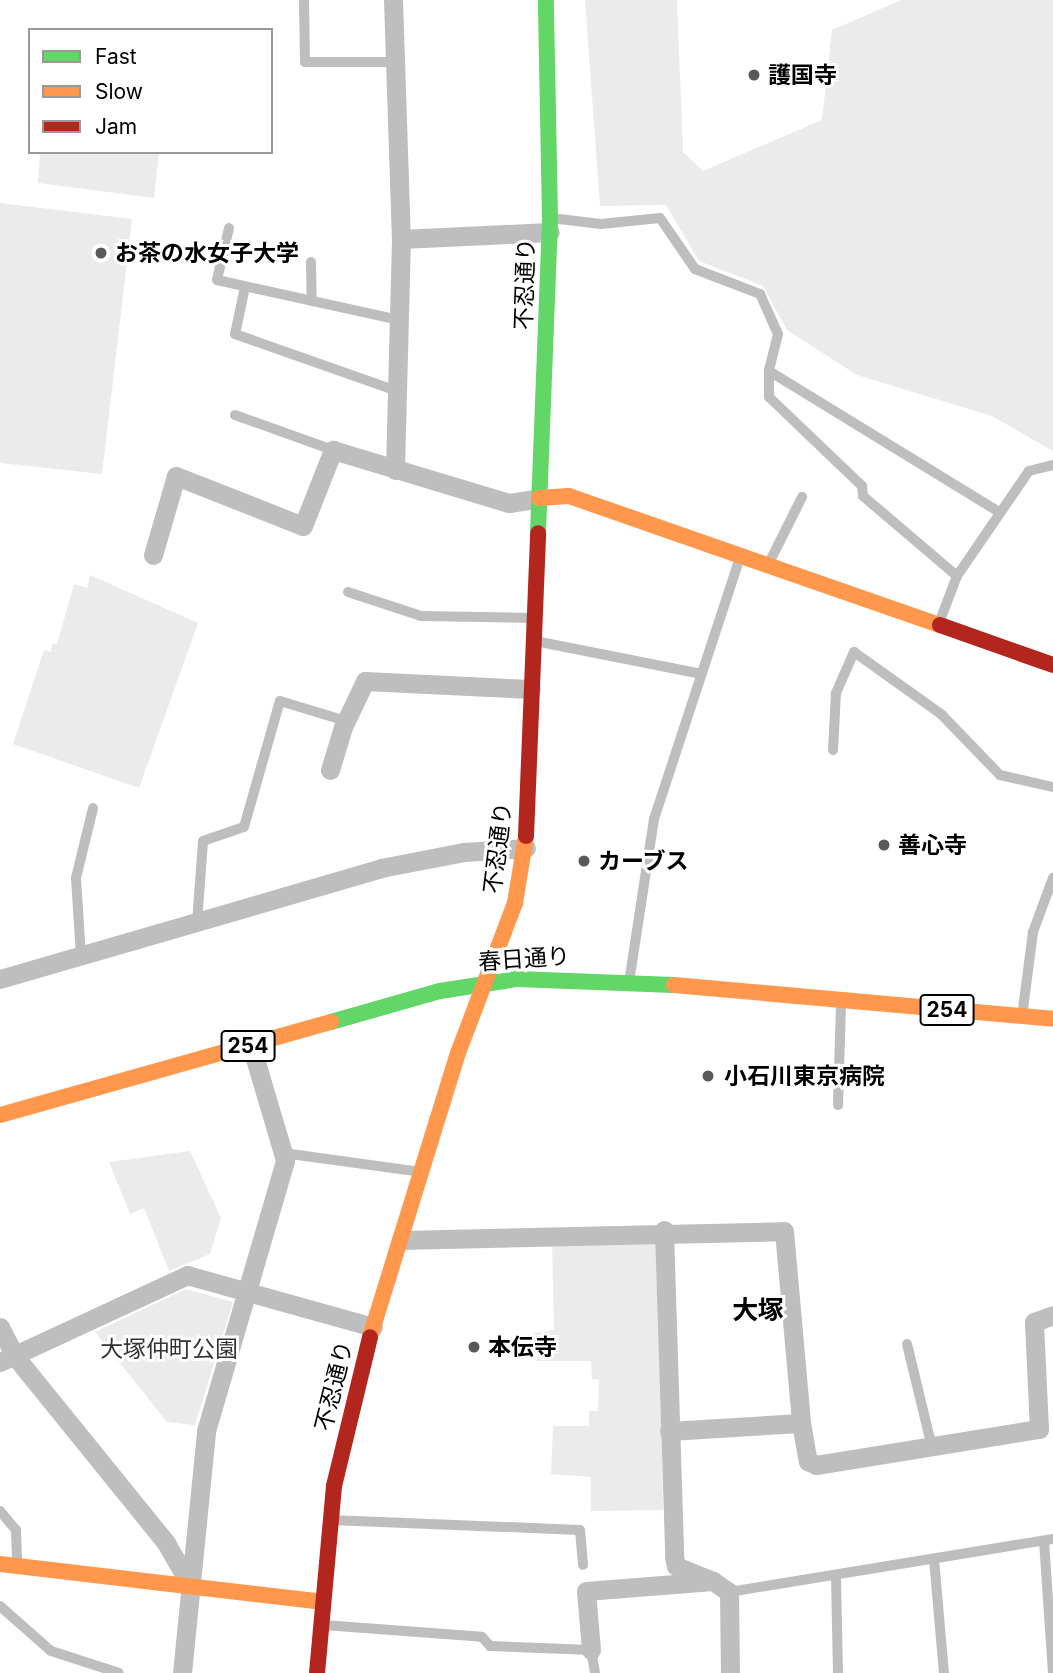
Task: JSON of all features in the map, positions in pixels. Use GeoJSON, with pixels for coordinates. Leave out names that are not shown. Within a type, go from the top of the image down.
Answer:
{"type":"FeatureCollection","features":[{"type":"Feature","properties":{"kind":"main road","name":"不忍通り"},"geometry":{"type":"LineString","coordinates":[[317,1673],[330,1520],[345,1429],[373,1327],[422,1172],[485,982],[515,903],[526,848],[550,225],[546,0]]}},
{"type":"Feature","properties":{"kind":"main road"},"geometry":{"type":"LineString","coordinates":[[539,498],[569,496],[1053,664]]}},
{"type":"Feature","properties":{"kind":"main road","name":"春日通り"},"geometry":{"type":"LineString","coordinates":[[0,1125],[7,1115],[485,982],[547,977],[629,981],[1053,1019]]}},
{"type":"Feature","properties":{"kind":"main road"},"geometry":{"type":"LineString","coordinates":[[8,1565],[322,1602]]}},
{"type":"Feature","properties":{"kind":"street"},"geometry":{"type":"LineString","coordinates":[[393,0],[401,239],[395,470]]}},
{"type":"Feature","properties":{"kind":"street"},"geometry":{"type":"LineString","coordinates":[[401,239],[550,225]]}},
{"type":"Feature","properties":{"kind":"street"},"geometry":{"type":"LineString","coordinates":[[153,555],[176,476],[303,526],[333,450],[509,503],[539,498]]}},
{"type":"Feature","properties":{"kind":"street"},"geometry":{"type":"LineString","coordinates":[[330,770],[346,721],[365,681],[531,689]]}},
{"type":"Feature","properties":{"kind":"street"},"geometry":{"type":"LineString","coordinates":[[0,979],[382,868],[464,852],[526,848]]}},
{"type":"Feature","properties":{"kind":"street"},"geometry":{"type":"LineString","coordinates":[[181,1673],[192,1588],[206,1431],[285,1160],[251,1045]]}},
{"type":"Feature","properties":{"kind":"street"},"geometry":{"type":"LineString","coordinates":[[664,1230],[669,1432],[676,1566],[721,1587]]}},
{"type":"Feature","properties":{"kind":"street"},"geometry":{"type":"LineString","coordinates":[[401,1240],[664,1230],[784,1231],[802,1423],[808,1461],[817,1465],[1046,1428],[1034,1322],[1053,1315]]}},
{"type":"Feature","properties":{"kind":"street"},"geometry":{"type":"LineString","coordinates":[[7,1358],[187,1275],[373,1327]]}},
{"type":"Feature","properties":{"kind":"street"},"geometry":{"type":"LineString","coordinates":[[0,1327],[7,1358],[166,1543],[192,1588]]}},
{"type":"Feature","properties":{"kind":"street"},"geometry":{"type":"LineString","coordinates":[[669,1432],[802,1423]]}},
{"type":"Feature","properties":{"kind":"street"},"geometry":{"type":"LineString","coordinates":[[591,1650],[586,1591],[721,1587]]}},
{"type":"Feature","properties":{"kind":"street"},"geometry":{"type":"LineString","coordinates":[[721,1587],[730,1673]]}},
{"type":"Feature","properties":{"kind":"lane"},"geometry":{"type":"LineString","coordinates":[[304,0],[305,62],[396,62]]}},
{"type":"Feature","properties":{"kind":"lane"},"geometry":{"type":"LineString","coordinates":[[550,225],[601,224],[660,218],[695,270],[760,294],[778,334],[769,371],[769,397],[863,486],[863,496],[957,576]]}},
{"type":"Feature","properties":{"kind":"lane"},"geometry":{"type":"LineString","coordinates":[[229,228],[217,280],[399,320]]}},
{"type":"Feature","properties":{"kind":"lane"},"geometry":{"type":"LineString","coordinates":[[311,262],[312,301]]}},
{"type":"Feature","properties":{"kind":"lane"},"geometry":{"type":"LineString","coordinates":[[245,287],[235,334],[398,391]]}},
{"type":"Feature","properties":{"kind":"lane"},"geometry":{"type":"LineString","coordinates":[[769,371],[999,512]]}},
{"type":"Feature","properties":{"kind":"lane"},"geometry":{"type":"LineString","coordinates":[[235,415],[333,450]]}},
{"type":"Feature","properties":{"kind":"lane"},"geometry":{"type":"LineString","coordinates":[[939,624],[957,576],[999,512],[1029,471],[1053,465]]}},
{"type":"Feature","properties":{"kind":"lane"},"geometry":{"type":"LineString","coordinates":[[769,564],[802,497]]}},
{"type":"Feature","properties":{"kind":"lane"},"geometry":{"type":"LineString","coordinates":[[629,981],[653,818],[741,555]]}},
{"type":"Feature","properties":{"kind":"lane"},"geometry":{"type":"LineString","coordinates":[[348,592],[421,616],[536,618]]}},
{"type":"Feature","properties":{"kind":"lane"},"geometry":{"type":"LineString","coordinates":[[534,641],[702,674]]}},
{"type":"Feature","properties":{"kind":"lane"},"geometry":{"type":"LineString","coordinates":[[833,750],[836,693],[855,652],[941,714],[1000,775],[1053,788]]}},
{"type":"Feature","properties":{"kind":"lane"},"geometry":{"type":"LineString","coordinates":[[197,923],[203,841],[244,827],[280,701],[346,721]]}},
{"type":"Feature","properties":{"kind":"lane"},"geometry":{"type":"LineString","coordinates":[[81,956],[76,878],[93,808]]}},
{"type":"Feature","properties":{"kind":"lane"},"geometry":{"type":"LineString","coordinates":[[1022,1016],[1032,932],[1053,878]]}},
{"type":"Feature","properties":{"kind":"lane"},"geometry":{"type":"LineString","coordinates":[[838,1105],[841,1000]]}},
{"type":"Feature","properties":{"kind":"lane"},"geometry":{"type":"LineString","coordinates":[[283,1153],[422,1172]]}},
{"type":"Feature","properties":{"kind":"lane"},"geometry":{"type":"LineString","coordinates":[[907,1344],[932,1447]]}},
{"type":"Feature","properties":{"kind":"lane"},"geometry":{"type":"LineString","coordinates":[[0,1511],[16,1530],[8,1565]]}},
{"type":"Feature","properties":{"kind":"lane"},"geometry":{"type":"LineString","coordinates":[[330,1520],[580,1530],[583,1565]]}},
{"type":"Feature","properties":{"kind":"lane"},"geometry":{"type":"LineString","coordinates":[[721,1587],[836,1578],[1048,1540],[1053,1673]]}},
{"type":"Feature","properties":{"kind":"lane"},"geometry":{"type":"LineString","coordinates":[[934,1559],[944,1673]]}},
{"type":"Feature","properties":{"kind":"lane"},"geometry":{"type":"LineString","coordinates":[[836,1578],[838,1673]]}},
{"type":"Feature","properties":{"kind":"lane"},"geometry":{"type":"LineString","coordinates":[[0,1606],[51,1651],[119,1673]]}},
{"type":"Feature","properties":{"kind":"lane"},"geometry":{"type":"LineString","coordinates":[[320,1625],[482,1637],[490,1646],[591,1650],[595,1673]]}},
{"type":"Feature","properties":{"kind":"green space"},"geometry":{"type":"Polygon","coordinates":[[[585,0],[677,0],[683,152],[703,171],[822,120],[832,30],[901,0],[1053,0],[1053,451],[992,416],[857,375],[787,330],[763,286],[699,261],[666,205],[600,206],[585,0]]]}},
{"type":"Feature","properties":{"kind":"green space"},"geometry":{"type":"Polygon","coordinates":[[[40,154],[159,154],[154,198],[38,183],[40,154]]]}},
{"type":"Feature","properties":{"kind":"green space"},"geometry":{"type":"Polygon","coordinates":[[[0,203],[132,219],[102,474],[0,463],[0,203]]]}},
{"type":"Feature","properties":{"kind":"green space"},"geometry":{"type":"Polygon","coordinates":[[[90,575],[198,623],[139,788],[13,744],[44,650],[51,652],[52,644],[57,644],[74,584],[87,588],[90,575]]]}},
{"type":"Feature","properties":{"kind":"green space"},"geometry":{"type":"Polygon","coordinates":[[[190,1151],[221,1218],[210,1254],[169,1271],[144,1208],[130,1214],[109,1162],[190,1151]]]}},
{"type":"Feature","properties":{"kind":"green space"},"geometry":{"type":"Polygon","coordinates":[[[552,1241],[658,1241],[663,1510],[591,1511],[591,1477],[551,1474],[553,1426],[589,1426],[589,1411],[598,1411],[599,1380],[592,1379],[591,1361],[537,1361],[534,1333],[554,1330],[552,1241]]]}},
{"type":"Feature","properties":{"kind":"green space","name":"大塚仲町公園"},"geometry":{"type":"Polygon","coordinates":[[[186,1289],[233,1302],[195,1425],[167,1422],[95,1332],[186,1289]]]}},
{"type":"Feature","properties":{"kind":"traffic: fast"},"geometry":{"type":"LineString","coordinates":[[538,533],[550,218],[546,0]]}},
{"type":"Feature","properties":{"kind":"traffic: fast"},"geometry":{"type":"LineString","coordinates":[[331,1022],[440,991],[517,979],[674,985]]}},
{"type":"Feature","properties":{"kind":"traffic: slow"},"geometry":{"type":"LineString","coordinates":[[539,498],[569,496],[940,625]]}},
{"type":"Feature","properties":{"kind":"traffic: slow"},"geometry":{"type":"LineString","coordinates":[[370,1337],[458,1053],[515,903],[526,836]]}},
{"type":"Feature","properties":{"kind":"traffic: slow"},"geometry":{"type":"LineString","coordinates":[[674,985],[1053,1019]]}},
{"type":"Feature","properties":{"kind":"traffic: slow"},"geometry":{"type":"LineString","coordinates":[[0,1115],[331,1022]]}},
{"type":"Feature","properties":{"kind":"traffic: slow"},"geometry":{"type":"LineString","coordinates":[[0,1564],[322,1602]]}},
{"type":"Feature","properties":{"kind":"traffic: jam"},"geometry":{"type":"LineString","coordinates":[[526,836],[538,533]]}},
{"type":"Feature","properties":{"kind":"traffic: jam"},"geometry":{"type":"LineString","coordinates":[[940,625],[1053,665]]}},
{"type":"Feature","properties":{"kind":"traffic: jam"},"geometry":{"type":"LineString","coordinates":[[317,1673],[334,1486],[370,1337]]}},
{"type":"Feature","properties":{"kind":"place","name":"護国寺"},"geometry":{"type":"Point","coordinates":[754,75]}},
{"type":"Feature","properties":{"kind":"place","name":"お茶の水女子大学"},"geometry":{"type":"Point","coordinates":[101,253]}},
{"type":"Feature","properties":{"kind":"place","name":"善心寺"},"geometry":{"type":"Point","coordinates":[884,845]}},
{"type":"Feature","properties":{"kind":"place","name":"カーブス"},"geometry":{"type":"Point","coordinates":[584,861]}},
{"type":"Feature","properties":{"kind":"place","name":"小石川東京病院"},"geometry":{"type":"Point","coordinates":[708,1076]}},
{"type":"Feature","properties":{"kind":"place","name":"本伝寺"},"geometry":{"type":"Point","coordinates":[474,1347]}},
{"type":"Feature","properties":{"kind":"district","name":"大塚"},"geometry":{"type":"Point","coordinates":[758,1310]}}]}
